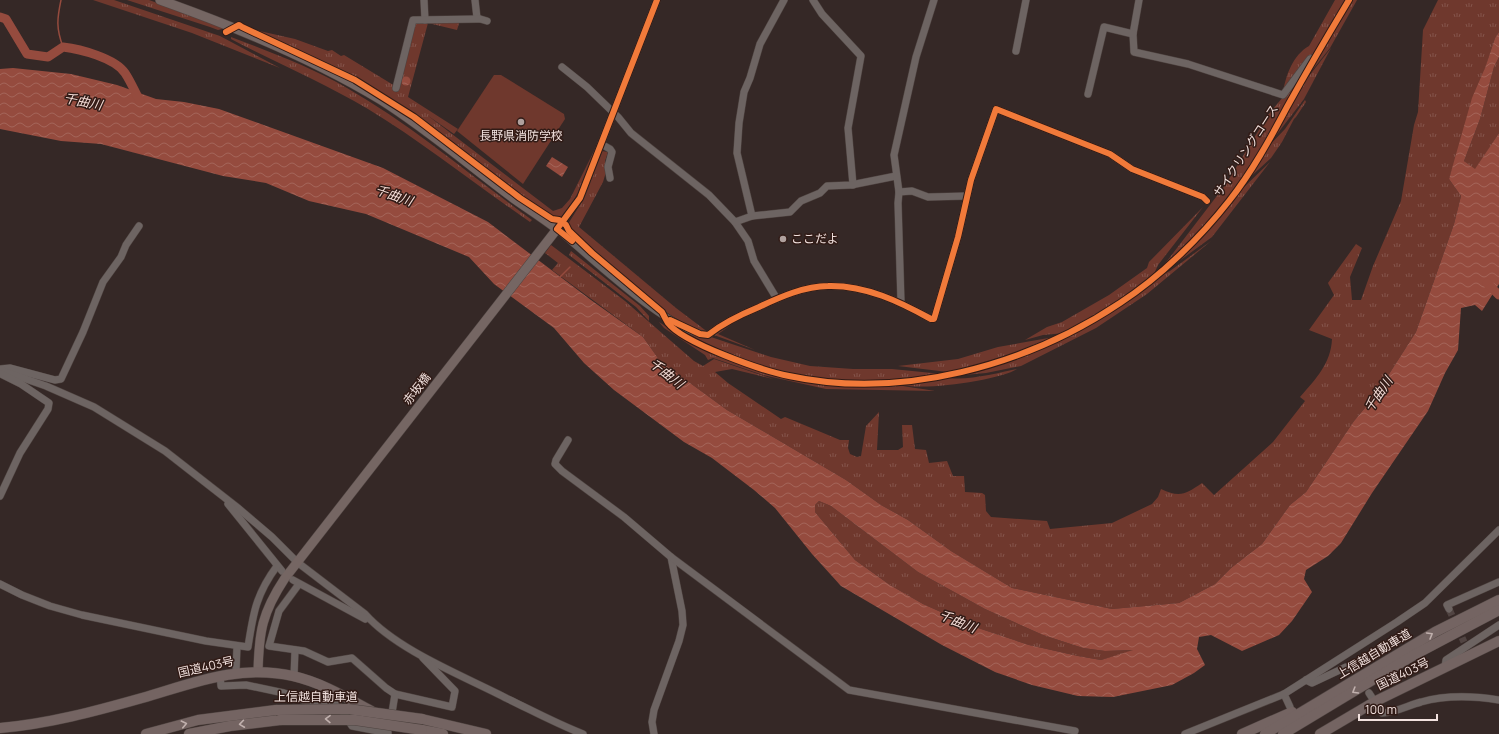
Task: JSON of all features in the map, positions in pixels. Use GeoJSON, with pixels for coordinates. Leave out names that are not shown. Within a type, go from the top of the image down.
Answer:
{"type":"FeatureCollection","features":[{"type":"Feature","properties":{"kind":"highway","name":"上信越自動車道"},"geometry":{"type":"LineString","coordinates":[[1265,734],[1407,649],[1499,600]]}},
{"type":"Feature","properties":{"kind":"highway","name":"上信越自動車道"},"geometry":{"type":"LineString","coordinates":[[1283,734],[1414,655],[1499,610]]}},
{"type":"Feature","properties":{"kind":"highway","name":"国道403号"},"geometry":{"type":"LineString","coordinates":[[1320,734],[1376,701],[1499,641]]}},
{"type":"Feature","properties":{"kind":"highway"},"geometry":{"type":"LineString","coordinates":[[1242,734],[1310,703],[1407,649]]}},
{"type":"Feature","properties":{"kind":"highway","name":"国道403号"},"geometry":{"type":"LineString","coordinates":[[0,728],[77,716],[220,675],[236,672],[258,672],[294,676],[324,686],[391,722],[407,734]]}},
{"type":"Feature","properties":{"kind":"highway","name":"上信越自動車道"},"geometry":{"type":"LineString","coordinates":[[146,734],[212,718],[276,710],[348,709],[422,718],[486,734]]}},
{"type":"Feature","properties":{"kind":"highway","name":"上信越自動車道"},"geometry":{"type":"LineString","coordinates":[[189,734],[230,726],[280,720],[355,720],[443,734]]}},
{"type":"Feature","properties":{"kind":"main road"},"geometry":{"type":"LineString","coordinates":[[160,0],[178,3],[227,24],[313,63],[374,97],[412,120],[555,232]]}},
{"type":"Feature","properties":{"kind":"main road","name":"赤坂橋"},"geometry":{"type":"LineString","coordinates":[[258,672],[258,647],[263,620],[270,601],[299,560],[555,232]]}},
{"type":"Feature","properties":{"kind":"street"},"geometry":{"type":"LineString","coordinates":[[424,0],[425,20]]}},
{"type":"Feature","properties":{"kind":"street"},"geometry":{"type":"LineString","coordinates":[[475,0],[476,14],[479,19]]}},
{"type":"Feature","properties":{"kind":"street"},"geometry":{"type":"LineString","coordinates":[[657,0],[580,198],[555,232],[658,312],[700,334],[708,335],[752,310],[777,298],[809,289],[828,286],[857,289],[901,302],[931,319],[934,319],[958,237],[977,160],[996,109],[1110,154],[1132,168],[1203,197],[1207,202]]}},
{"type":"Feature","properties":{"kind":"street"},"geometry":{"type":"LineString","coordinates":[[752,216],[737,153],[739,123],[744,92],[750,78],[760,44],[784,0]]}},
{"type":"Feature","properties":{"kind":"street"},"geometry":{"type":"LineString","coordinates":[[812,0],[822,14],[861,56],[848,128],[853,185]]}},
{"type":"Feature","properties":{"kind":"street"},"geometry":{"type":"LineString","coordinates":[[901,302],[898,203],[900,192],[896,176],[894,155],[916,57],[934,0]]}},
{"type":"Feature","properties":{"kind":"street"},"geometry":{"type":"LineString","coordinates":[[1016,50],[1026,0]]}},
{"type":"Feature","properties":{"kind":"street"},"geometry":{"type":"LineString","coordinates":[[1139,0],[1133,34],[1134,52],[1188,64],[1280,95],[1283,95],[1310,59],[1314,58]]}},
{"type":"Feature","properties":{"kind":"street"},"geometry":{"type":"LineString","coordinates":[[396,88],[413,20],[479,19],[487,21]]}},
{"type":"Feature","properties":{"kind":"street"},"geometry":{"type":"LineString","coordinates":[[1088,94],[1104,27],[1133,34]]}},
{"type":"Feature","properties":{"kind":"street"},"geometry":{"type":"LineString","coordinates":[[562,67],[587,87],[614,113],[631,133],[709,195],[735,222],[748,241],[754,261],[777,298]]}},
{"type":"Feature","properties":{"kind":"street"},"geometry":{"type":"LineString","coordinates":[[601,144],[610,149],[612,152],[608,166],[610,178]]}},
{"type":"Feature","properties":{"kind":"street"},"geometry":{"type":"LineString","coordinates":[[735,222],[752,216],[790,212],[801,201],[820,193],[828,186],[853,185],[896,176]]}},
{"type":"Feature","properties":{"kind":"street"},"geometry":{"type":"LineString","coordinates":[[900,192],[912,191],[928,197],[967,196]]}},
{"type":"Feature","properties":{"kind":"street"},"geometry":{"type":"LineString","coordinates":[[0,371],[10,368],[55,380],[61,379],[83,332],[103,282],[121,257],[126,245],[139,226]]}},
{"type":"Feature","properties":{"kind":"street"},"geometry":{"type":"LineString","coordinates":[[0,371],[46,386],[112,417],[165,451],[200,477],[365,614],[372,622]]}},
{"type":"Feature","properties":{"kind":"street"},"geometry":{"type":"LineString","coordinates":[[0,371],[49,403],[48,409],[20,453],[0,496]]}},
{"type":"Feature","properties":{"kind":"street"},"geometry":{"type":"LineString","coordinates":[[568,440],[556,460],[556,464],[562,471],[624,517],[672,557],[849,690],[1075,731]]}},
{"type":"Feature","properties":{"kind":"street"},"geometry":{"type":"LineString","coordinates":[[0,584],[22,595],[56,608],[198,639],[248,647],[254,612],[260,592],[279,568],[220,495]]}},
{"type":"Feature","properties":{"kind":"street"},"geometry":{"type":"LineString","coordinates":[[1185,734],[1284,694],[1425,603],[1499,530]]}},
{"type":"Feature","properties":{"kind":"street"},"geometry":{"type":"LineString","coordinates":[[654,734],[652,722],[654,710],[679,641],[683,624],[672,557]]}},
{"type":"Feature","properties":{"kind":"street"},"geometry":{"type":"LineString","coordinates":[[296,582],[372,622],[428,662],[455,691],[452,707],[396,694],[386,688],[352,658],[328,662],[304,651],[269,646],[279,611],[296,582]]}},
{"type":"Feature","properties":{"kind":"street"},"geometry":{"type":"LineString","coordinates":[[1449,609],[1447,605],[1499,582]]}},
{"type":"Feature","properties":{"kind":"street"},"geometry":{"type":"LineString","coordinates":[[1445,667],[1446,660],[1465,644],[1499,625]]}},
{"type":"Feature","properties":{"kind":"street"},"geometry":{"type":"LineString","coordinates":[[236,672],[237,646]]}},
{"type":"Feature","properties":{"kind":"street"},"geometry":{"type":"LineString","coordinates":[[409,647],[552,722],[583,734]]}},
{"type":"Feature","properties":{"kind":"street"},"geometry":{"type":"LineString","coordinates":[[294,676],[295,650]]}},
{"type":"Feature","properties":{"kind":"street"},"geometry":{"type":"LineString","coordinates":[[1306,680],[1312,683],[1346,667],[1354,669]]}},
{"type":"Feature","properties":{"kind":"street"},"geometry":{"type":"LineString","coordinates":[[220,675],[221,686],[246,685],[284,693],[306,702],[337,703],[352,726],[388,733],[396,694]]}},
{"type":"Feature","properties":{"kind":"street"},"geometry":{"type":"LineString","coordinates":[[1369,692],[1376,701],[1382,713],[1390,713],[1398,708],[1450,697],[1499,700]]}},
{"type":"Feature","properties":{"kind":"street"},"geometry":{"type":"LineString","coordinates":[[1284,694],[1290,707]]}},
{"type":"Feature","properties":{"kind":"green space"},"geometry":{"type":"Polygon","coordinates":[[[93,0],[114,0],[220,36],[280,68],[192,33],[93,0]]]}},
{"type":"Feature","properties":{"kind":"green space"},"geometry":{"type":"Polygon","coordinates":[[[127,0],[149,0],[226,28],[218,30],[127,0]]]}},
{"type":"Feature","properties":{"kind":"green space"},"geometry":{"type":"Polygon","coordinates":[[[1335,0],[1346,0],[1316,50],[1297,71],[1283,92],[1291,66],[1303,50],[1309,46],[1335,0]]]}},
{"type":"Feature","properties":{"kind":"green space"},"geometry":{"type":"Polygon","coordinates":[[[1351,0],[1357,0],[1330,48],[1306,78],[1351,0]]]}},
{"type":"Feature","properties":{"kind":"green space"},"geometry":{"type":"Polygon","coordinates":[[[1438,0],[1499,0],[1499,32],[1495,38],[1449,179],[1461,196],[1454,224],[1416,332],[1375,396],[1354,421],[1306,492],[1290,505],[1262,544],[1231,568],[1215,584],[1179,603],[1112,609],[1012,588],[951,551],[908,520],[881,505],[846,480],[727,410],[660,361],[643,337],[552,270],[558,263],[545,253],[551,245],[625,301],[694,361],[703,366],[714,359],[773,379],[732,369],[715,372],[728,383],[781,419],[785,417],[840,440],[849,440],[848,448],[850,454],[857,457],[861,456],[866,426],[879,412],[877,450],[898,450],[903,447],[902,425],[912,425],[915,449],[926,450],[929,463],[947,461],[953,476],[964,476],[965,492],[982,493],[985,495],[986,511],[991,517],[1047,521],[1050,529],[1112,523],[1152,504],[1158,497],[1161,489],[1168,492],[1183,494],[1202,483],[1214,495],[1273,442],[1305,401],[1300,397],[1317,377],[1326,363],[1331,348],[1332,339],[1309,330],[1334,295],[1328,283],[1356,244],[1362,248],[1350,277],[1352,300],[1361,300],[1373,266],[1401,201],[1414,125],[1418,112],[1423,30],[1438,0]]]}},
{"type":"Feature","properties":{"kind":"green space"},"geometry":{"type":"Polygon","coordinates":[[[460,20],[457,30],[428,23],[408,97],[458,129],[454,134],[427,115],[553,211],[562,208],[570,199],[597,145],[580,189],[563,219],[553,218],[527,204],[436,132],[374,91],[330,67],[246,28],[295,39],[328,51],[332,50],[341,56],[344,55],[395,86],[396,93],[415,21],[460,20]]]}},
{"type":"Feature","properties":{"kind":"green space"},"geometry":{"type":"Polygon","coordinates":[[[231,37],[290,60],[347,88],[395,118],[532,220],[530,222],[430,150],[368,109],[334,90],[231,39],[231,37]]]}},
{"type":"Feature","properties":{"kind":"green space"},"geometry":{"type":"Polygon","coordinates":[[[1331,48],[1304,99],[1271,142],[1301,86],[1331,48]]]}},
{"type":"Feature","properties":{"kind":"green space"},"geometry":{"type":"Polygon","coordinates":[[[1499,57],[1499,133],[1475,170],[1464,161],[1480,119],[1494,67],[1499,57]]]}},
{"type":"Feature","properties":{"kind":"green space"},"geometry":{"type":"Polygon","coordinates":[[[1309,66],[1253,163],[1219,211],[1164,265],[1226,184],[1268,115],[1309,66]]]}},
{"type":"Feature","properties":{"kind":"green space"},"geometry":{"type":"Polygon","coordinates":[[[494,75],[501,75],[564,114],[565,119],[523,184],[457,131],[494,75]]]}},
{"type":"Feature","properties":{"kind":"green space"},"geometry":{"type":"Polygon","coordinates":[[[1305,100],[1306,102],[1271,158],[1246,181],[1266,149],[1285,129],[1305,100]]]}},
{"type":"Feature","properties":{"kind":"green space"},"geometry":{"type":"Polygon","coordinates":[[[602,151],[608,152],[605,161],[606,172],[603,182],[579,227],[676,308],[709,333],[692,327],[655,304],[636,290],[570,231],[568,224],[583,200],[602,151]]]}},
{"type":"Feature","properties":{"kind":"green space"},"geometry":{"type":"Polygon","coordinates":[[[1270,162],[1212,237],[1167,270],[1215,222],[1240,191],[1270,162]]]}},
{"type":"Feature","properties":{"kind":"green space"},"geometry":{"type":"Polygon","coordinates":[[[1203,207],[1158,265],[1153,276],[1134,291],[1101,313],[1065,333],[1043,335],[1025,340],[1047,327],[1062,322],[1109,295],[1147,268],[1149,262],[1203,207]]]}},
{"type":"Feature","properties":{"kind":"green space"},"geometry":{"type":"Polygon","coordinates":[[[1211,241],[1147,294],[1096,328],[1021,366],[986,373],[953,376],[1015,358],[1074,332],[1119,306],[1159,276],[1170,271],[1211,241]]]}},
{"type":"Feature","properties":{"kind":"green space"},"geometry":{"type":"Polygon","coordinates":[[[571,251],[640,306],[649,316],[649,321],[636,307],[569,255],[571,251]]]}},
{"type":"Feature","properties":{"kind":"green space"},"geometry":{"type":"Polygon","coordinates":[[[659,322],[695,343],[734,361],[793,379],[824,384],[893,385],[935,391],[826,389],[763,375],[713,358],[708,360],[705,355],[664,328],[659,322]]]}},
{"type":"Feature","properties":{"kind":"green space"},"geometry":{"type":"Polygon","coordinates":[[[675,325],[771,357],[810,366],[853,369],[892,369],[942,374],[898,379],[854,381],[810,378],[788,374],[749,362],[689,334],[675,325]]]}},
{"type":"Feature","properties":{"kind":"green space"},"geometry":{"type":"Polygon","coordinates":[[[731,325],[718,334],[755,350],[714,335],[731,325]]]}},
{"type":"Feature","properties":{"kind":"green space"},"geometry":{"type":"Polygon","coordinates":[[[1054,337],[1023,351],[993,361],[948,372],[898,366],[958,359],[998,347],[1054,337]]]}},
{"type":"Feature","properties":{"kind":"green space"},"geometry":{"type":"Polygon","coordinates":[[[1017,369],[995,377],[959,384],[924,387],[901,384],[944,377],[971,378],[1017,369]]]}},
{"type":"Feature","properties":{"kind":"green space"},"geometry":{"type":"Polygon","coordinates":[[[819,501],[831,506],[918,572],[985,609],[1043,635],[1083,648],[1105,651],[1135,650],[1101,660],[1078,656],[1029,645],[972,626],[923,604],[890,585],[855,560],[815,512],[815,505],[819,501]]]}},
{"type":"Feature","properties":{"kind":"water","name":"千曲川"},"geometry":{"type":"Polygon","coordinates":[[[1499,32],[1499,57],[1494,67],[1480,119],[1464,161],[1475,169],[1499,133],[1499,284],[1482,311],[1475,305],[1461,308],[1458,350],[1445,373],[1428,411],[1372,493],[1341,543],[1328,556],[1306,570],[1304,579],[1312,592],[1292,621],[1279,635],[1242,651],[1211,635],[1199,637],[1197,649],[1205,665],[1194,673],[1172,685],[1113,697],[1078,696],[1032,685],[995,672],[942,645],[841,586],[812,554],[775,508],[712,458],[684,442],[614,390],[584,363],[554,328],[494,284],[469,257],[366,214],[309,201],[266,183],[223,176],[101,144],[61,141],[0,129],[0,69],[13,68],[71,74],[117,85],[156,99],[184,102],[219,109],[383,168],[488,222],[591,300],[643,337],[660,361],[727,410],[846,480],[881,505],[908,520],[951,551],[1012,588],[1112,609],[1179,603],[1215,584],[1231,568],[1262,544],[1290,505],[1306,492],[1354,421],[1375,396],[1416,332],[1454,224],[1461,196],[1449,179],[1472,98],[1485,68],[1495,38],[1499,32]],[[819,501],[815,505],[815,512],[855,560],[890,585],[923,604],[972,626],[1029,645],[1078,656],[1101,660],[1133,650],[1105,651],[1083,648],[1043,635],[985,609],[918,572],[831,506],[819,501]]]}},
{"type":"Feature","properties":{"kind":"water"},"geometry":{"type":"Polygon","coordinates":[[[406,76],[411,81],[406,86],[401,81],[406,76]]]}},
{"type":"Feature","properties":{"kind":"water"},"geometry":{"type":"Polygon","coordinates":[[[552,157],[568,167],[562,177],[546,166],[552,157]]]}},
{"type":"Feature","properties":{"kind":"waterway"},"geometry":{"type":"LineString","coordinates":[[61,0],[58,24],[63,47]]}},
{"type":"Feature","properties":{"kind":"waterway"},"geometry":{"type":"LineString","coordinates":[[0,17],[6,19],[27,54],[48,57],[63,47],[97,55],[113,63],[125,73],[140,101]]}},
{"type":"Feature","properties":{"kind":"waterway"},"geometry":{"type":"LineString","coordinates":[[560,277],[570,267]]}},
{"type":"Feature","properties":{"kind":"waterway"},"geometry":{"type":"LineString","coordinates":[[1487,283],[1499,295]]}},
{"type":"Feature","properties":{"kind":"tunnel"},"geometry":{"type":"LineString","coordinates":[[1449,609],[1464,642]]}},
{"type":"Feature","properties":{"kind":"cycle path"},"geometry":{"type":"LineString","coordinates":[[572,241],[557,229],[580,198],[657,0]]}},
{"type":"Feature","properties":{"kind":"cycle path","name":"サイクリングコース"},"geometry":{"type":"LineString","coordinates":[[226,32],[239,25],[355,80],[414,117],[520,198],[552,219],[559,220],[566,225],[569,231],[592,253],[662,312],[668,323],[676,331],[690,339],[724,355],[789,376],[832,382],[875,384],[918,380],[961,372],[1003,360],[1044,344],[1083,325],[1120,303],[1150,281],[1192,243],[1218,215],[1245,179],[1349,0]]}},
{"type":"Feature","properties":{"kind":"cycle path"},"geometry":{"type":"LineString","coordinates":[[670,320],[700,334],[708,335],[733,319],[784,296],[819,286],[842,286],[856,288],[895,301],[931,319],[934,319],[958,237],[971,180],[996,109],[1110,154],[1132,169],[1203,197],[1207,201]]}},
{"type":"Feature","properties":{"kind":"place","name":"長野県消防学校"},"geometry":{"type":"Point","coordinates":[521,122]}},
{"type":"Feature","properties":{"kind":"place","name":"ここだよ"},"geometry":{"type":"Point","coordinates":[783,239]}}]}
